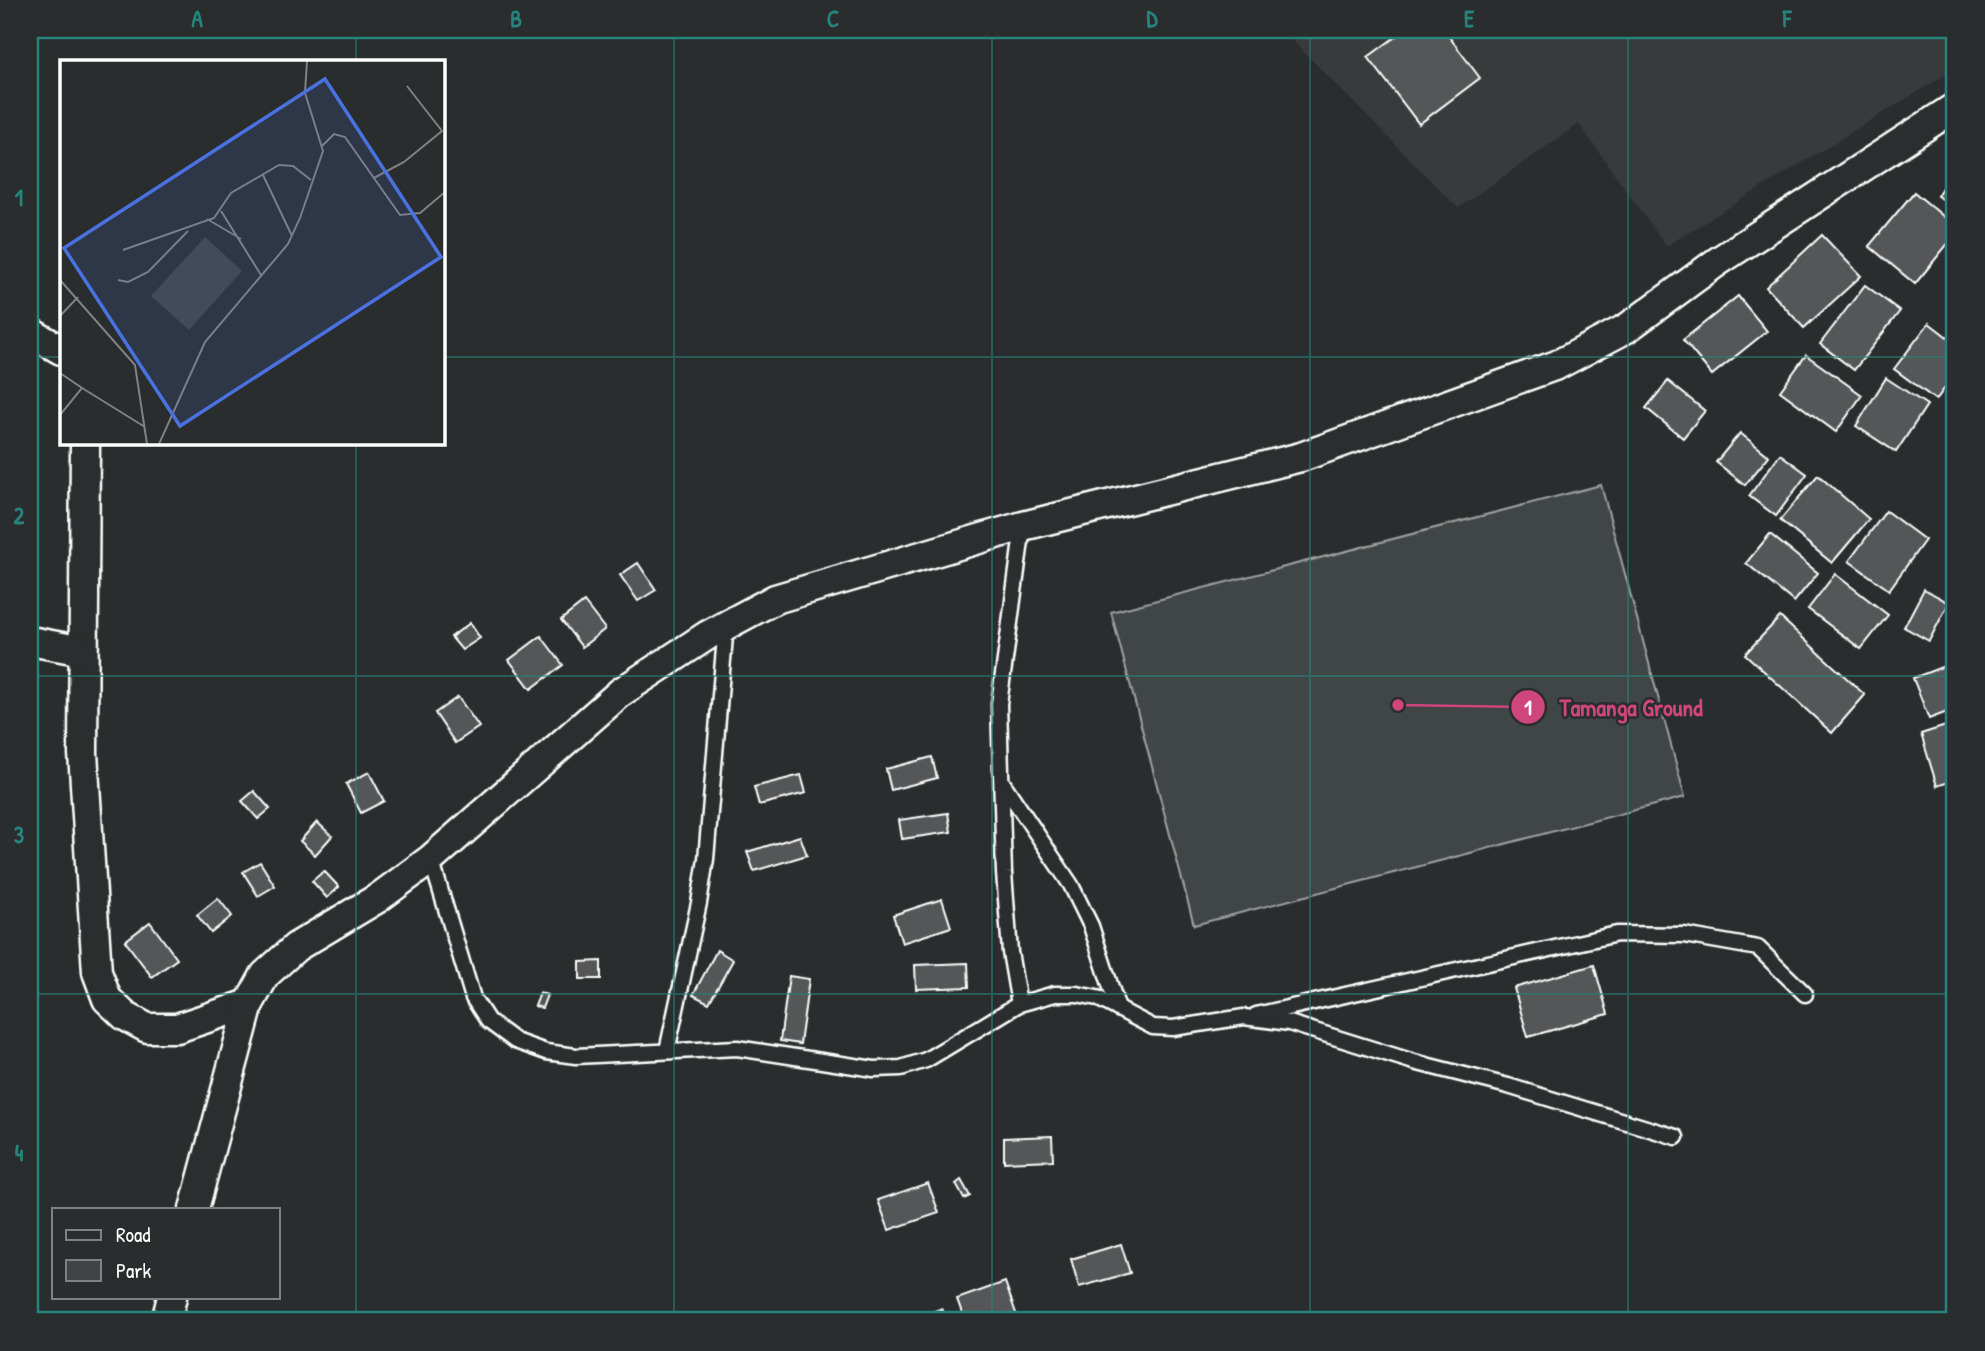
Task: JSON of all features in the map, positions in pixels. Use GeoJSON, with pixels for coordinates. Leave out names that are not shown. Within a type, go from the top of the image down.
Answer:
{"type":"FeatureCollection","features":[{"type":"Feature","properties":{"kind":"street"},"geometry":{"type":"LineString","coordinates":[[194,1208],[249,1004],[265,975],[296,947],[378,898],[431,859],[621,692],[726,625],[775,599],[1023,526],[1301,457],[1557,365],[1627,328],[1717,262],[1955,107]]}},
{"type":"Feature","properties":{"kind":"street"},"geometry":{"type":"LineString","coordinates":[[30,331],[60,349]]}},
{"type":"Feature","properties":{"kind":"street"},"geometry":{"type":"LineString","coordinates":[[85,444],[83,753],[97,972],[107,999],[125,1016],[147,1028],[177,1028],[249,1004]]}},
{"type":"Feature","properties":{"kind":"street"},"geometry":{"type":"LineString","coordinates":[[30,641],[83,651]]}},
{"type":"Feature","properties":{"kind":"street"},"geometry":{"type":"LineString","coordinates":[[166,1321],[172,1298]]}},
{"type":"Feature","properties":{"kind":"lane"},"geometry":{"type":"LineString","coordinates":[[1019,1004],[1010,952],[1004,873],[999,704],[1023,526]]}},
{"type":"Feature","properties":{"kind":"lane"},"geometry":{"type":"LineString","coordinates":[[667,1051],[706,859],[726,625]]}},
{"type":"Feature","properties":{"kind":"lane"},"geometry":{"type":"LineString","coordinates":[[1002,782],[1071,885],[1091,926],[1118,1009]]}},
{"type":"Feature","properties":{"kind":"lane"},"geometry":{"type":"LineString","coordinates":[[431,859],[473,998],[488,1021],[515,1041],[546,1052],[576,1056],[737,1048],[874,1069],[901,1068],[926,1060],[1019,1004],[1055,994],[1097,998],[1153,1027],[1173,1028],[1244,1017],[1617,934],[1684,935],[1758,948],[1805,994]]}},
{"type":"Feature","properties":{"kind":"lane"},"geometry":{"type":"LineString","coordinates":[[1244,1017],[1289,1023],[1676,1137]]}},
{"type":"Feature","properties":{"kind":"shaded area"},"geometry":{"type":"Polygon","coordinates":[[[1282,30],[1955,30],[1955,69],[1666,246],[1579,124],[1458,208],[1282,30]]]}},
{"type":"Feature","properties":{"kind":"green space"},"geometry":{"type":"Polygon","coordinates":[[[1601,485],[1685,797],[1194,925],[1111,612],[1601,485]]]}},
{"type":"Feature","properties":{"kind":"building"},"geometry":{"type":"Polygon","coordinates":[[[1405,30],[1444,30],[1480,78],[1419,124],[1368,57],[1405,30]]]}},
{"type":"Feature","properties":{"kind":"building"},"geometry":{"type":"Polygon","coordinates":[[[1955,166],[1955,206],[1937,196],[1955,166]]]}},
{"type":"Feature","properties":{"kind":"building"},"geometry":{"type":"Polygon","coordinates":[[[1914,192],[1955,226],[1955,235],[1915,284],[1869,246],[1914,192]]]}},
{"type":"Feature","properties":{"kind":"building"},"geometry":{"type":"Polygon","coordinates":[[[1822,235],[1861,276],[1804,328],[1766,287],[1822,235]]]}},
{"type":"Feature","properties":{"kind":"building"},"geometry":{"type":"Polygon","coordinates":[[[1865,285],[1900,311],[1854,370],[1820,344],[1865,285]]]}},
{"type":"Feature","properties":{"kind":"building"},"geometry":{"type":"Polygon","coordinates":[[[1738,296],[1767,331],[1712,375],[1683,340],[1738,296]]]}},
{"type":"Feature","properties":{"kind":"building"},"geometry":{"type":"Polygon","coordinates":[[[1929,323],[1955,343],[1955,374],[1936,400],[1894,369],[1929,323]]]}},
{"type":"Feature","properties":{"kind":"building"},"geometry":{"type":"Polygon","coordinates":[[[1806,355],[1862,395],[1836,432],[1780,391],[1806,355]]]}},
{"type":"Feature","properties":{"kind":"building"},"geometry":{"type":"Polygon","coordinates":[[[1886,378],[1927,405],[1896,452],[1856,426],[1886,378]]]}},
{"type":"Feature","properties":{"kind":"building"},"geometry":{"type":"Polygon","coordinates":[[[1668,381],[1705,411],[1683,438],[1646,408],[1668,381]]]}},
{"type":"Feature","properties":{"kind":"building"},"geometry":{"type":"Polygon","coordinates":[[[1740,433],[1769,456],[1745,485],[1716,462],[1740,433]]]}},
{"type":"Feature","properties":{"kind":"building"},"geometry":{"type":"Polygon","coordinates":[[[1780,454],[1807,474],[1776,516],[1749,496],[1780,454]]]}},
{"type":"Feature","properties":{"kind":"building"},"geometry":{"type":"Polygon","coordinates":[[[1818,475],[1869,519],[1832,563],[1780,520],[1818,475]]]}},
{"type":"Feature","properties":{"kind":"building"},"geometry":{"type":"Polygon","coordinates":[[[1886,511],[1925,540],[1889,590],[1849,561],[1886,511]]]}},
{"type":"Feature","properties":{"kind":"building"},"geometry":{"type":"Polygon","coordinates":[[[1770,534],[1818,573],[1794,602],[1746,563],[1770,534]]]}},
{"type":"Feature","properties":{"kind":"building"},"geometry":{"type":"Polygon","coordinates":[[[638,563],[656,590],[638,601],[620,575],[638,563]]]}},
{"type":"Feature","properties":{"kind":"building"},"geometry":{"type":"Polygon","coordinates":[[[1835,574],[1888,615],[1861,649],[1808,609],[1835,574]]]}},
{"type":"Feature","properties":{"kind":"building"},"geometry":{"type":"Polygon","coordinates":[[[1924,589],[1949,603],[1929,641],[1904,627],[1924,589]]]}},
{"type":"Feature","properties":{"kind":"building"},"geometry":{"type":"Polygon","coordinates":[[[584,602],[605,629],[582,647],[561,620],[584,602]]]}},
{"type":"Feature","properties":{"kind":"building"},"geometry":{"type":"Polygon","coordinates":[[[1780,617],[1865,695],[1832,733],[1745,654],[1780,617]]]}},
{"type":"Feature","properties":{"kind":"building"},"geometry":{"type":"Polygon","coordinates":[[[470,623],[480,638],[462,650],[451,637],[470,623]]]}},
{"type":"Feature","properties":{"kind":"building"},"geometry":{"type":"Polygon","coordinates":[[[541,636],[563,665],[531,689],[509,660],[541,636]]]}},
{"type":"Feature","properties":{"kind":"building"},"geometry":{"type":"Polygon","coordinates":[[[1955,662],[1955,709],[1929,719],[1913,678],[1955,662]]]}},
{"type":"Feature","properties":{"kind":"building"},"geometry":{"type":"Polygon","coordinates":[[[458,697],[479,727],[455,743],[435,713],[458,697]]]}},
{"type":"Feature","properties":{"kind":"building"},"geometry":{"type":"Polygon","coordinates":[[[1955,723],[1955,780],[1937,786],[1921,734],[1955,723]]]}},
{"type":"Feature","properties":{"kind":"building"},"geometry":{"type":"Polygon","coordinates":[[[932,757],[937,778],[891,790],[886,769],[932,757]]]}},
{"type":"Feature","properties":{"kind":"building"},"geometry":{"type":"Polygon","coordinates":[[[369,772],[384,801],[361,813],[346,784],[369,772]]]}},
{"type":"Feature","properties":{"kind":"building"},"geometry":{"type":"Polygon","coordinates":[[[801,775],[806,793],[759,805],[754,787],[801,775]]]}},
{"type":"Feature","properties":{"kind":"building"},"geometry":{"type":"Polygon","coordinates":[[[254,791],[270,809],[258,819],[242,801],[254,791]]]}},
{"type":"Feature","properties":{"kind":"building"},"geometry":{"type":"Polygon","coordinates":[[[948,813],[951,832],[902,839],[899,820],[948,813]]]}},
{"type":"Feature","properties":{"kind":"building"},"geometry":{"type":"Polygon","coordinates":[[[317,822],[332,836],[315,855],[300,841],[317,822]]]}},
{"type":"Feature","properties":{"kind":"building"},"geometry":{"type":"Polygon","coordinates":[[[800,836],[807,855],[754,871],[747,852],[800,836]]]}},
{"type":"Feature","properties":{"kind":"building"},"geometry":{"type":"Polygon","coordinates":[[[260,862],[275,886],[258,896],[243,872],[260,862]]]}},
{"type":"Feature","properties":{"kind":"building"},"geometry":{"type":"Polygon","coordinates":[[[324,871],[339,887],[327,898],[312,881],[324,871]]]}},
{"type":"Feature","properties":{"kind":"building"},"geometry":{"type":"Polygon","coordinates":[[[218,898],[232,916],[211,933],[197,915],[218,898]]]}},
{"type":"Feature","properties":{"kind":"building"},"geometry":{"type":"Polygon","coordinates":[[[942,899],[951,927],[902,943],[893,915],[942,899]]]}},
{"type":"Feature","properties":{"kind":"building"},"geometry":{"type":"Polygon","coordinates":[[[150,922],[177,959],[152,977],[125,941],[150,922]]]}},
{"type":"Feature","properties":{"kind":"building"},"geometry":{"type":"Polygon","coordinates":[[[717,950],[733,960],[709,1003],[693,995],[717,950]]]}},
{"type":"Feature","properties":{"kind":"building"},"geometry":{"type":"Polygon","coordinates":[[[601,961],[601,979],[580,979],[580,962],[601,961]]]}},
{"type":"Feature","properties":{"kind":"building"},"geometry":{"type":"Polygon","coordinates":[[[968,963],[969,987],[916,989],[915,965],[968,963]]]}},
{"type":"Feature","properties":{"kind":"building"},"geometry":{"type":"Polygon","coordinates":[[[1594,965],[1608,1014],[1528,1037],[1514,988],[1594,965]]]}},
{"type":"Feature","properties":{"kind":"building"},"geometry":{"type":"Polygon","coordinates":[[[789,976],[809,979],[800,1044],[780,1041],[789,976]]]}},
{"type":"Feature","properties":{"kind":"building"},"geometry":{"type":"Polygon","coordinates":[[[540,993],[547,995],[542,1008],[535,1006],[540,993]]]}},
{"type":"Feature","properties":{"kind":"building"},"geometry":{"type":"Polygon","coordinates":[[[1052,1136],[1053,1160],[1004,1162],[1004,1138],[1052,1136]]]}},
{"type":"Feature","properties":{"kind":"building"},"geometry":{"type":"Polygon","coordinates":[[[961,1180],[970,1196],[964,1199],[956,1184],[961,1180]]]}},
{"type":"Feature","properties":{"kind":"building"},"geometry":{"type":"Polygon","coordinates":[[[928,1183],[939,1213],[889,1230],[878,1200],[928,1183]]]}},
{"type":"Feature","properties":{"kind":"building"},"geometry":{"type":"Polygon","coordinates":[[[1121,1244],[1130,1273],[1079,1287],[1071,1259],[1121,1244]]]}},
{"type":"Feature","properties":{"kind":"building"},"geometry":{"type":"Polygon","coordinates":[[[1005,1282],[1018,1319],[965,1321],[957,1299],[1005,1282]]]}},
{"type":"Feature","properties":{"kind":"building"},"geometry":{"type":"Polygon","coordinates":[[[942,1308],[947,1321],[930,1321],[927,1314],[942,1308]]]}},
{"type":"Feature","properties":{"kind":"place","name":"Tamanga Ground"},"geometry":{"type":"Point","coordinates":[1398,705]}}]}
